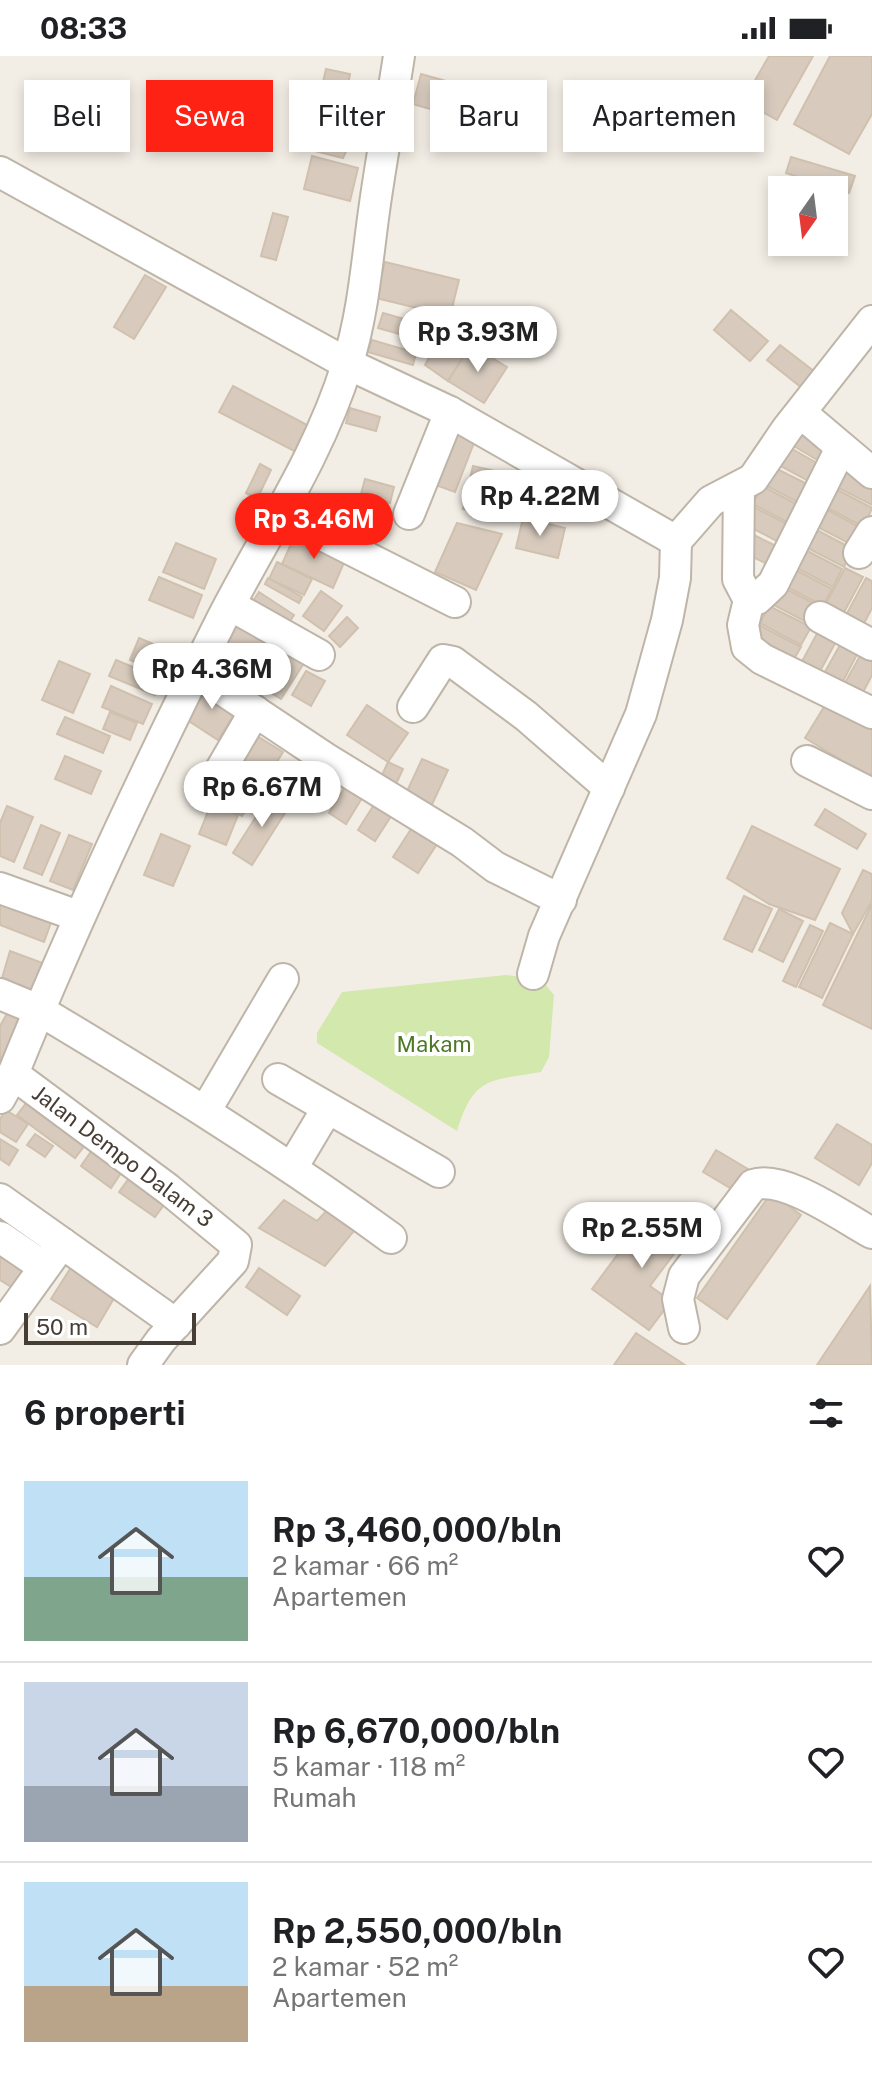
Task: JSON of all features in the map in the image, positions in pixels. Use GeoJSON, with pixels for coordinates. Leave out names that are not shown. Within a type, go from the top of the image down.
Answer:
{"type":"FeatureCollection","features":[{"type":"Feature","properties":{"kind":"street"},"geometry":{"type":"LineString","coordinates":[[6,1086],[34,1008],[86,897],[230,605],[281,514],[348,364],[399,56]]}},
{"type":"Feature","properties":{"kind":"street"},"geometry":{"type":"LineString","coordinates":[[0,172],[348,364],[450,412],[676,541]]}},
{"type":"Feature","properties":{"kind":"street"},"geometry":{"type":"LineString","coordinates":[[533,974],[544,936],[641,714],[670,606],[675,578],[676,541],[711,501],[753,479],[872,321]]}},
{"type":"Feature","properties":{"kind":"street"},"geometry":{"type":"LineString","coordinates":[[409,514],[450,412]]}},
{"type":"Feature","properties":{"kind":"street"},"geometry":{"type":"LineString","coordinates":[[801,413],[872,473]]}},
{"type":"Feature","properties":{"kind":"street"},"geometry":{"type":"LineString","coordinates":[[749,600],[757,599],[773,584],[836,458]]}},
{"type":"Feature","properties":{"kind":"street"},"geometry":{"type":"LineString","coordinates":[[739,487],[738,579],[749,600],[743,637],[747,647],[755,655],[872,713]]}},
{"type":"Feature","properties":{"kind":"street"},"geometry":{"type":"LineString","coordinates":[[281,514],[455,602]]}},
{"type":"Feature","properties":{"kind":"street"},"geometry":{"type":"LineString","coordinates":[[230,605],[319,655]]}},
{"type":"Feature","properties":{"kind":"street"},"geometry":{"type":"LineString","coordinates":[[820,617],[872,645]]}},
{"type":"Feature","properties":{"kind":"street"},"geometry":{"type":"LineString","coordinates":[[413,707],[443,660],[453,662],[526,716],[609,788]]}},
{"type":"Feature","properties":{"kind":"street"},"geometry":{"type":"LineString","coordinates":[[196,672],[325,758],[462,842],[495,867],[561,900]]}},
{"type":"Feature","properties":{"kind":"street"},"geometry":{"type":"LineString","coordinates":[[206,795],[255,711]]}},
{"type":"Feature","properties":{"kind":"street"},"geometry":{"type":"LineString","coordinates":[[807,761],[872,794]]}},
{"type":"Feature","properties":{"kind":"street"},"geometry":{"type":"LineString","coordinates":[[0,888],[67,912]]}},
{"type":"Feature","properties":{"kind":"street"},"geometry":{"type":"LineString","coordinates":[[206,1110],[283,979]]}},
{"type":"Feature","properties":{"kind":"street"},"geometry":{"type":"LineString","coordinates":[[0,994],[34,1008],[206,1110],[293,1166],[391,1238]]}},
{"type":"Feature","properties":{"kind":"street"},"geometry":{"type":"LineString","coordinates":[[278,1079],[439,1172]]}},
{"type":"Feature","properties":{"kind":"street","name":"Jalan Dempo Dalam 3"},"geometry":{"type":"LineString","coordinates":[[6,1086],[233,1239],[237,1252],[233,1261],[176,1324]]}},
{"type":"Feature","properties":{"kind":"street"},"geometry":{"type":"LineString","coordinates":[[293,1166],[327,1109]]}},
{"type":"Feature","properties":{"kind":"street"},"geometry":{"type":"LineString","coordinates":[[684,1328],[678,1299],[684,1276],[753,1185],[763,1182],[786,1186],[872,1233]]}},
{"type":"Feature","properties":{"kind":"street"},"geometry":{"type":"LineString","coordinates":[[0,1199],[176,1324],[143,1365]]}},
{"type":"Feature","properties":{"kind":"street"},"geometry":{"type":"LineString","coordinates":[[0,1237],[44,1267]]}},
{"type":"Feature","properties":{"kind":"street"},"geometry":{"type":"LineString","coordinates":[[0,1329],[62,1243]]}},
{"type":"Feature","properties":{"kind":"green space","name":"Makam"},"geometry":{"type":"Polygon","coordinates":[[[506,975],[541,979],[554,995],[549,1057],[541,1072],[496,1080],[477,1091],[463,1113],[457,1131],[317,1043],[317,1033],[342,992],[506,975]]]}},
{"type":"Feature","properties":{"kind":"building"},"geometry":{"type":"Polygon","coordinates":[[[769,56],[813,56],[777,120],[764,113],[764,80],[755,80],[769,56]]]}},
{"type":"Feature","properties":{"kind":"building"},"geometry":{"type":"Polygon","coordinates":[[[830,56],[872,56],[872,114],[849,154],[794,124],[830,56]]]}},
{"type":"Feature","properties":{"kind":"building"},"geometry":{"type":"Polygon","coordinates":[[[326,69],[350,74],[349,80],[323,80],[326,69]]]}},
{"type":"Feature","properties":{"kind":"building"},"geometry":{"type":"Polygon","coordinates":[[[421,74],[442,80],[430,80],[430,109],[414,104],[421,74]]]}},
{"type":"Feature","properties":{"kind":"building"},"geometry":{"type":"Polygon","coordinates":[[[319,152],[346,152],[343,158],[319,152]]]}},
{"type":"Feature","properties":{"kind":"building"},"geometry":{"type":"Polygon","coordinates":[[[312,156],[358,168],[350,201],[304,189],[312,156]]]}},
{"type":"Feature","properties":{"kind":"building"},"geometry":{"type":"Polygon","coordinates":[[[791,157],[855,176],[849,193],[848,176],[795,176],[786,173],[791,157]]]}},
{"type":"Feature","properties":{"kind":"building"},"geometry":{"type":"Polygon","coordinates":[[[273,213],[288,217],[276,260],[261,256],[273,213]]]}},
{"type":"Feature","properties":{"kind":"building"},"geometry":{"type":"Polygon","coordinates":[[[385,262],[459,280],[450,316],[376,298],[385,262]]]}},
{"type":"Feature","properties":{"kind":"building"},"geometry":{"type":"Polygon","coordinates":[[[145,275],[166,287],[134,339],[114,327],[145,275]]]}},
{"type":"Feature","properties":{"kind":"building"},"geometry":{"type":"Polygon","coordinates":[[[731,310],[768,341],[750,361],[714,330],[731,310]]]}},
{"type":"Feature","properties":{"kind":"building"},"geometry":{"type":"Polygon","coordinates":[[[383,313],[418,323],[414,338],[378,328],[383,313]]]}},
{"type":"Feature","properties":{"kind":"building"},"geometry":{"type":"Polygon","coordinates":[[[444,331],[471,345],[448,381],[425,365],[444,331]]]}},
{"type":"Feature","properties":{"kind":"building"},"geometry":{"type":"Polygon","coordinates":[[[372,340],[416,353],[413,365],[368,352],[372,340]]]}},
{"type":"Feature","properties":{"kind":"building"},"geometry":{"type":"Polygon","coordinates":[[[471,345],[507,367],[484,403],[448,381],[471,345]]]}},
{"type":"Feature","properties":{"kind":"building"},"geometry":{"type":"Polygon","coordinates":[[[780,345],[815,372],[802,388],[767,360],[780,345]]]}},
{"type":"Feature","properties":{"kind":"building"},"geometry":{"type":"Polygon","coordinates":[[[233,386],[309,426],[296,452],[219,412],[233,386]]]}},
{"type":"Feature","properties":{"kind":"building"},"geometry":{"type":"Polygon","coordinates":[[[350,408],[380,417],[376,431],[346,423],[350,408]]]}},
{"type":"Feature","properties":{"kind":"building"},"geometry":{"type":"Polygon","coordinates":[[[803,427],[835,446],[824,464],[792,445],[803,427]]]}},
{"type":"Feature","properties":{"kind":"building"},"geometry":{"type":"Polygon","coordinates":[[[450,431],[475,440],[455,492],[430,483],[450,431]]]}},
{"type":"Feature","properties":{"kind":"building"},"geometry":{"type":"Polygon","coordinates":[[[787,446],[824,467],[814,484],[777,464],[787,446]]]}},
{"type":"Feature","properties":{"kind":"building"},"geometry":{"type":"Polygon","coordinates":[[[260,464],[271,470],[257,499],[246,493],[260,464]]]}},
{"type":"Feature","properties":{"kind":"building"},"geometry":{"type":"Polygon","coordinates":[[[473,466],[508,474],[498,517],[463,509],[473,466]]]}},
{"type":"Feature","properties":{"kind":"building"},"geometry":{"type":"Polygon","coordinates":[[[773,467],[815,488],[805,506],[763,484],[773,467]]]}},
{"type":"Feature","properties":{"kind":"building"},"geometry":{"type":"Polygon","coordinates":[[[842,467],[872,483],[872,505],[833,485],[842,467]]]}},
{"type":"Feature","properties":{"kind":"building"},"geometry":{"type":"Polygon","coordinates":[[[365,479],[394,487],[390,503],[361,494],[365,479]]]}},
{"type":"Feature","properties":{"kind":"building"},"geometry":{"type":"Polygon","coordinates":[[[762,486],[804,508],[794,526],[753,504],[762,486]]]}},
{"type":"Feature","properties":{"kind":"building"},"geometry":{"type":"Polygon","coordinates":[[[832,487],[872,508],[864,527],[822,505],[832,487]]]}},
{"type":"Feature","properties":{"kind":"building"},"geometry":{"type":"Polygon","coordinates":[[[752,506],[794,528],[784,545],[743,523],[752,506]]]}},
{"type":"Feature","properties":{"kind":"building"},"geometry":{"type":"Polygon","coordinates":[[[822,507],[863,529],[854,546],[812,524],[822,507]]]}},
{"type":"Feature","properties":{"kind":"building"},"geometry":{"type":"Polygon","coordinates":[[[523,518],[565,528],[558,558],[516,548],[523,518]]]}},
{"type":"Feature","properties":{"kind":"building"},"geometry":{"type":"Polygon","coordinates":[[[457,523],[502,534],[476,590],[435,572],[457,523]]]}},
{"type":"Feature","properties":{"kind":"building"},"geometry":{"type":"Polygon","coordinates":[[[811,527],[853,549],[844,567],[802,545],[811,527]]]}},
{"type":"Feature","properties":{"kind":"building"},"geometry":{"type":"Polygon","coordinates":[[[295,535],[346,558],[333,588],[282,564],[295,535]]]}},
{"type":"Feature","properties":{"kind":"building"},"geometry":{"type":"Polygon","coordinates":[[[754,535],[782,549],[773,567],[745,553],[754,535]]]}},
{"type":"Feature","properties":{"kind":"building"},"geometry":{"type":"Polygon","coordinates":[[[176,543],[216,559],[204,589],[163,572],[176,543]]]}},
{"type":"Feature","properties":{"kind":"building"},"geometry":{"type":"Polygon","coordinates":[[[800,547],[842,569],[833,587],[791,565],[800,547]]]}},
{"type":"Feature","properties":{"kind":"building"},"geometry":{"type":"Polygon","coordinates":[[[277,562],[312,579],[304,595],[269,579],[277,562]]]}},
{"type":"Feature","properties":{"kind":"building"},"geometry":{"type":"Polygon","coordinates":[[[790,567],[832,589],[823,606],[781,584],[790,567]]]}},
{"type":"Feature","properties":{"kind":"building"},"geometry":{"type":"Polygon","coordinates":[[[845,568],[863,577],[841,618],[823,609],[845,568]]]}},
{"type":"Feature","properties":{"kind":"building"},"geometry":{"type":"Polygon","coordinates":[[[159,577],[202,595],[193,618],[149,600],[159,577]]]}},
{"type":"Feature","properties":{"kind":"building"},"geometry":{"type":"Polygon","coordinates":[[[268,578],[302,597],[299,603],[265,584],[268,578]]]}},
{"type":"Feature","properties":{"kind":"building"},"geometry":{"type":"Polygon","coordinates":[[[866,578],[872,581],[872,608],[861,629],[844,619],[866,578]]]}},
{"type":"Feature","properties":{"kind":"building"},"geometry":{"type":"Polygon","coordinates":[[[780,586],[821,607],[812,625],[770,603],[780,586]]]}},
{"type":"Feature","properties":{"kind":"building"},"geometry":{"type":"Polygon","coordinates":[[[321,591],[342,606],[324,631],[303,616],[321,591]]]}},
{"type":"Feature","properties":{"kind":"building"},"geometry":{"type":"Polygon","coordinates":[[[259,592],[294,615],[282,633],[247,610],[259,592]]]}},
{"type":"Feature","properties":{"kind":"building"},"geometry":{"type":"Polygon","coordinates":[[[769,606],[811,627],[801,645],[760,623],[769,606]]]}},
{"type":"Feature","properties":{"kind":"building"},"geometry":{"type":"Polygon","coordinates":[[[347,617],[358,628],[340,647],[329,636],[347,617]]]}},
{"type":"Feature","properties":{"kind":"building"},"geometry":{"type":"Polygon","coordinates":[[[234,618],[276,646],[256,676],[215,649],[234,618]]]}},
{"type":"Feature","properties":{"kind":"building"},"geometry":{"type":"Polygon","coordinates":[[[759,625],[801,647],[791,664],[750,643],[759,625]]]}},
{"type":"Feature","properties":{"kind":"building"},"geometry":{"type":"Polygon","coordinates":[[[821,626],[839,636],[817,677],[799,667],[821,626]]]}},
{"type":"Feature","properties":{"kind":"building"},"geometry":{"type":"Polygon","coordinates":[[[845,636],[862,645],[840,687],[822,677],[845,636]]]}},
{"type":"Feature","properties":{"kind":"building"},"geometry":{"type":"Polygon","coordinates":[[[139,638],[172,652],[163,674],[130,660],[139,638]]]}},
{"type":"Feature","properties":{"kind":"building"},"geometry":{"type":"Polygon","coordinates":[[[865,647],[872,651],[872,675],[860,698],[842,688],[865,647]]]}},
{"type":"Feature","properties":{"kind":"building"},"geometry":{"type":"Polygon","coordinates":[[[287,648],[306,660],[281,699],[263,688],[287,648]]]}},
{"type":"Feature","properties":{"kind":"building"},"geometry":{"type":"Polygon","coordinates":[[[116,660],[162,679],[155,695],[109,676],[116,660]]]}},
{"type":"Feature","properties":{"kind":"building"},"geometry":{"type":"Polygon","coordinates":[[[59,661],[90,674],[73,713],[42,700],[59,661]]]}},
{"type":"Feature","properties":{"kind":"building"},"geometry":{"type":"Polygon","coordinates":[[[306,671],[325,681],[311,706],[292,695],[306,671]]]}},
{"type":"Feature","properties":{"kind":"building"},"geometry":{"type":"Polygon","coordinates":[[[206,682],[241,704],[218,740],[184,718],[206,682]]]}},
{"type":"Feature","properties":{"kind":"building"},"geometry":{"type":"Polygon","coordinates":[[[111,686],[152,704],[143,724],[102,707],[111,686]]]}},
{"type":"Feature","properties":{"kind":"building"},"geometry":{"type":"Polygon","coordinates":[[[827,702],[872,729],[872,773],[869,777],[805,738],[827,702]]]}},
{"type":"Feature","properties":{"kind":"building"},"geometry":{"type":"Polygon","coordinates":[[[367,705],[408,733],[388,762],[347,735],[367,705]]]}},
{"type":"Feature","properties":{"kind":"building"},"geometry":{"type":"Polygon","coordinates":[[[110,712],[137,723],[130,740],[103,729],[110,712]]]}},
{"type":"Feature","properties":{"kind":"building"},"geometry":{"type":"Polygon","coordinates":[[[65,717],[110,736],[103,753],[57,734],[65,717]]]}},
{"type":"Feature","properties":{"kind":"building"},"geometry":{"type":"Polygon","coordinates":[[[247,730],[283,752],[263,784],[227,761],[247,730]]]}},
{"type":"Feature","properties":{"kind":"building"},"geometry":{"type":"Polygon","coordinates":[[[65,756],[101,771],[91,794],[55,779],[65,756]]]}},
{"type":"Feature","properties":{"kind":"building"},"geometry":{"type":"Polygon","coordinates":[[[422,759],[448,770],[429,811],[403,800],[422,759]]]}},
{"type":"Feature","properties":{"kind":"building"},"geometry":{"type":"Polygon","coordinates":[[[388,762],[403,769],[391,795],[376,788],[388,762]]]}},
{"type":"Feature","properties":{"kind":"building"},"geometry":{"type":"Polygon","coordinates":[[[328,765],[343,775],[326,803],[310,793],[328,765]]]}},
{"type":"Feature","properties":{"kind":"building"},"geometry":{"type":"Polygon","coordinates":[[[350,779],[367,790],[346,824],[329,813],[350,779]]]}},
{"type":"Feature","properties":{"kind":"building"},"geometry":{"type":"Polygon","coordinates":[[[229,781],[254,797],[242,816],[217,800],[229,781]]]}},
{"type":"Feature","properties":{"kind":"building"},"geometry":{"type":"Polygon","coordinates":[[[271,793],[290,805],[252,865],[233,853],[271,793]]]}},
{"type":"Feature","properties":{"kind":"building"},"geometry":{"type":"Polygon","coordinates":[[[377,800],[395,810],[375,841],[358,830],[377,800]]]}},
{"type":"Feature","properties":{"kind":"building"},"geometry":{"type":"Polygon","coordinates":[[[211,804],[238,815],[226,845],[199,834],[211,804]]]}},
{"type":"Feature","properties":{"kind":"building"},"geometry":{"type":"Polygon","coordinates":[[[7,806],[33,817],[14,862],[0,856],[0,823],[7,806]]]}},
{"type":"Feature","properties":{"kind":"building"},"geometry":{"type":"Polygon","coordinates":[[[825,809],[866,834],[857,849],[815,825],[825,809]]]}},
{"type":"Feature","properties":{"kind":"building"},"geometry":{"type":"Polygon","coordinates":[[[41,825],[60,833],[42,875],[24,868],[41,825]]]}},
{"type":"Feature","properties":{"kind":"building"},"geometry":{"type":"Polygon","coordinates":[[[413,826],[439,841],[418,873],[393,857],[413,826]]]}},
{"type":"Feature","properties":{"kind":"building"},"geometry":{"type":"Polygon","coordinates":[[[752,826],[840,869],[815,920],[769,904],[727,878],[752,826]]]}},
{"type":"Feature","properties":{"kind":"building"},"geometry":{"type":"Polygon","coordinates":[[[161,834],[190,846],[173,886],[144,875],[161,834]]]}},
{"type":"Feature","properties":{"kind":"building"},"geometry":{"type":"Polygon","coordinates":[[[69,835],[92,844],[73,890],[50,881],[69,835]]]}},
{"type":"Feature","properties":{"kind":"building"},"geometry":{"type":"Polygon","coordinates":[[[863,870],[872,874],[872,901],[853,934],[842,913],[863,870]]]}},
{"type":"Feature","properties":{"kind":"building"},"geometry":{"type":"Polygon","coordinates":[[[0,896],[53,917],[44,942],[0,925],[0,896]]]}},
{"type":"Feature","properties":{"kind":"building"},"geometry":{"type":"Polygon","coordinates":[[[744,896],[772,909],[752,952],[724,939],[744,896]]]}},
{"type":"Feature","properties":{"kind":"building"},"geometry":{"type":"Polygon","coordinates":[[[872,904],[872,1029],[823,1005],[872,904]]]}},
{"type":"Feature","properties":{"kind":"building"},"geometry":{"type":"Polygon","coordinates":[[[779,909],[803,921],[783,962],[759,950],[779,909]]]}},
{"type":"Feature","properties":{"kind":"building"},"geometry":{"type":"Polygon","coordinates":[[[830,923],[853,934],[822,998],[799,987],[830,923]]]}},
{"type":"Feature","properties":{"kind":"building"},"geometry":{"type":"Polygon","coordinates":[[[810,925],[823,931],[796,987],[783,981],[810,925]]]}},
{"type":"Feature","properties":{"kind":"building"},"geometry":{"type":"Polygon","coordinates":[[[10,951],[48,965],[36,999],[0,985],[10,951]]]}},
{"type":"Feature","properties":{"kind":"building"},"geometry":{"type":"Polygon","coordinates":[[[9,1010],[25,1019],[0,1062],[0,1026],[9,1010]]]}},
{"type":"Feature","properties":{"kind":"building"},"geometry":{"type":"Polygon","coordinates":[[[34,1093],[92,1136],[75,1158],[17,1115],[34,1093]]]}},
{"type":"Feature","properties":{"kind":"building"},"geometry":{"type":"Polygon","coordinates":[[[6,1110],[28,1124],[16,1142],[0,1132],[0,1119],[6,1110]]]}},
{"type":"Feature","properties":{"kind":"building"},"geometry":{"type":"Polygon","coordinates":[[[837,1124],[872,1145],[872,1163],[859,1185],[815,1158],[837,1124]]]}},
{"type":"Feature","properties":{"kind":"building"},"geometry":{"type":"Polygon","coordinates":[[[35,1134],[53,1146],[45,1157],[27,1145],[35,1134]]]}},
{"type":"Feature","properties":{"kind":"building"},"geometry":{"type":"Polygon","coordinates":[[[0,1139],[18,1150],[9,1165],[0,1159],[0,1139]]]}},
{"type":"Feature","properties":{"kind":"building"},"geometry":{"type":"Polygon","coordinates":[[[97,1143],[127,1164],[111,1188],[81,1166],[97,1143]]]}},
{"type":"Feature","properties":{"kind":"building"},"geometry":{"type":"Polygon","coordinates":[[[716,1150],[748,1169],[735,1191],[703,1172],[716,1150]]]}},
{"type":"Feature","properties":{"kind":"building"},"geometry":{"type":"Polygon","coordinates":[[[135,1170],[171,1195],[155,1217],[119,1192],[135,1170]]]}},
{"type":"Feature","properties":{"kind":"building"},"geometry":{"type":"Polygon","coordinates":[[[771,1193],[801,1215],[727,1319],[697,1298],[771,1193]]]}},
{"type":"Feature","properties":{"kind":"building"},"geometry":{"type":"Polygon","coordinates":[[[284,1200],[317,1221],[329,1208],[358,1226],[325,1266],[259,1228],[284,1200]]]}},
{"type":"Feature","properties":{"kind":"building"},"geometry":{"type":"Polygon","coordinates":[[[652,1208],[688,1235],[650,1286],[671,1301],[649,1330],[592,1289],[652,1208]]]}},
{"type":"Feature","properties":{"kind":"building"},"geometry":{"type":"Polygon","coordinates":[[[0,1239],[32,1261],[13,1288],[0,1280],[0,1239]]]}},
{"type":"Feature","properties":{"kind":"building"},"geometry":{"type":"Polygon","coordinates":[[[75,1261],[120,1288],[97,1327],[51,1299],[75,1261]]]}},
{"type":"Feature","properties":{"kind":"building"},"geometry":{"type":"Polygon","coordinates":[[[259,1268],[300,1296],[287,1315],[246,1287],[259,1268]]]}},
{"type":"Feature","properties":{"kind":"building"},"geometry":{"type":"Polygon","coordinates":[[[870,1286],[872,1365],[817,1365],[870,1286]]]}},
{"type":"Feature","properties":{"kind":"building"},"geometry":{"type":"Polygon","coordinates":[[[636,1333],[685,1365],[614,1365],[636,1333]]]}}]}
